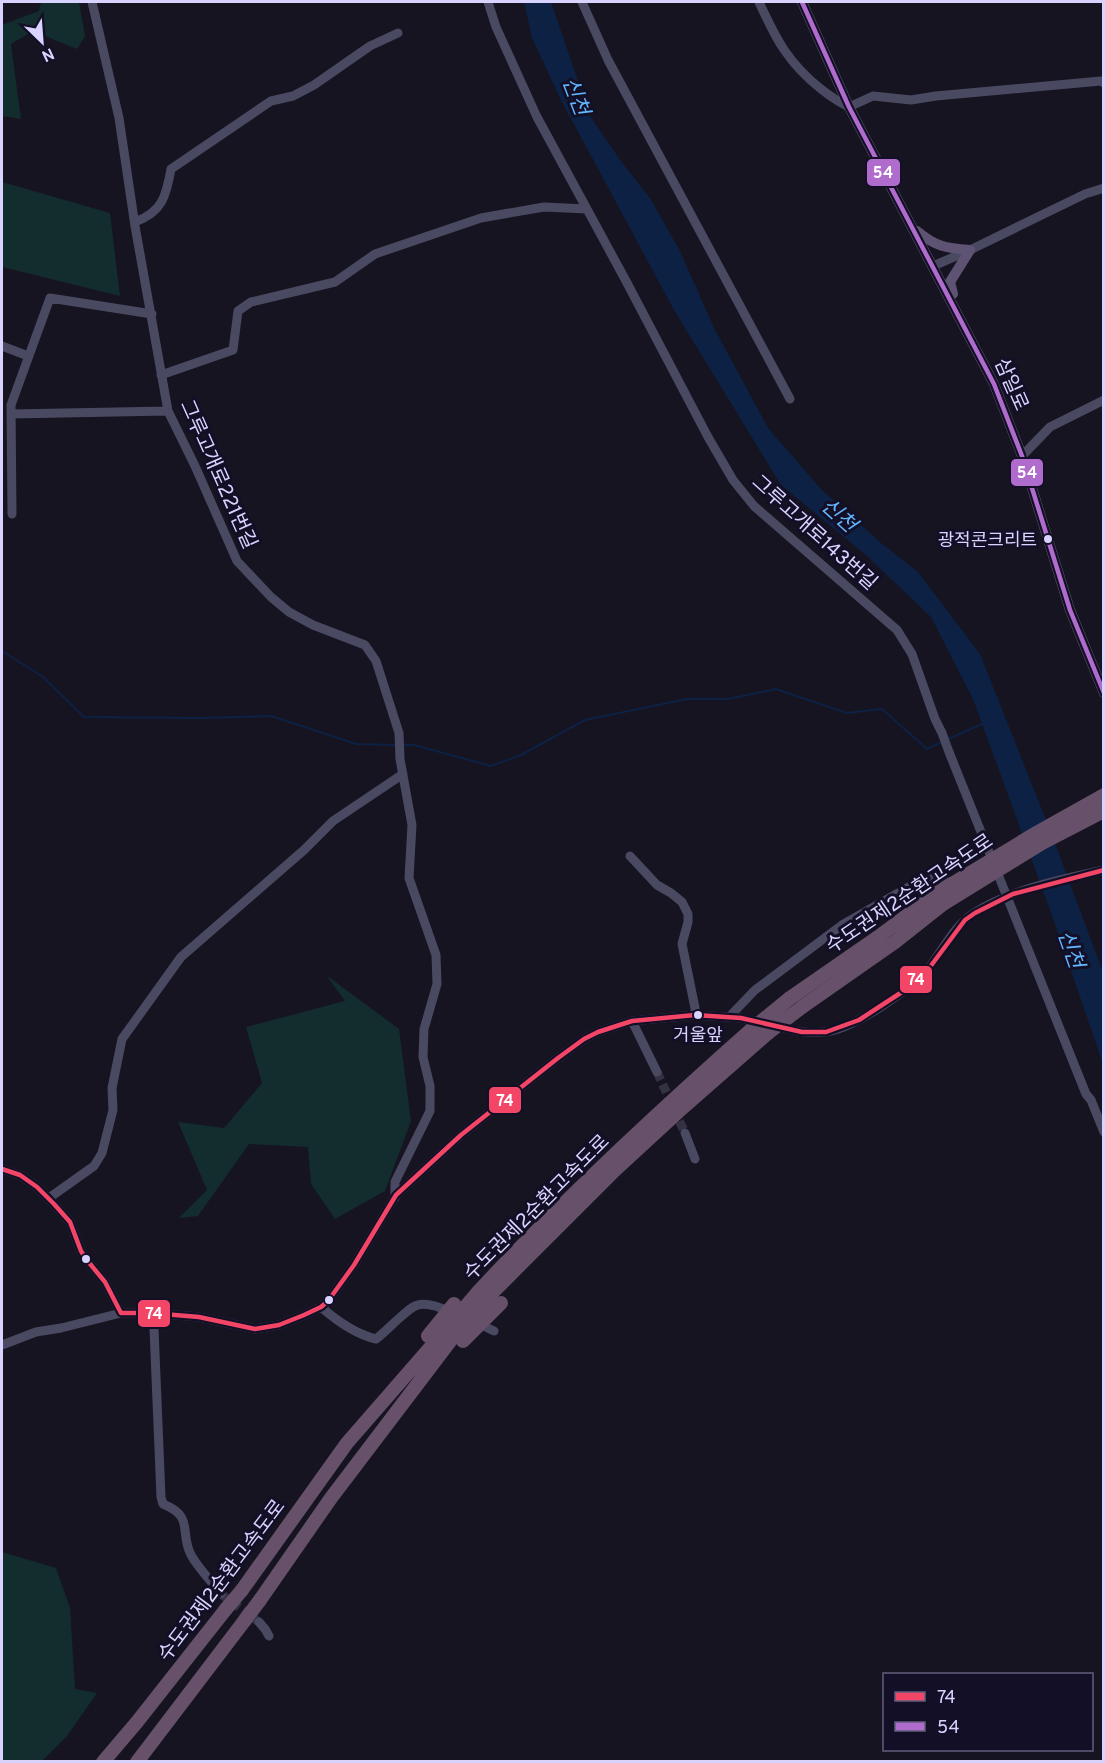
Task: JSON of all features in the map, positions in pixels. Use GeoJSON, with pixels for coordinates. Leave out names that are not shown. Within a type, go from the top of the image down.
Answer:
{"type":"FeatureCollection","features":[{"type":"Feature","properties":{"kind":"highway","name":"수도권제2순환고속도로"},"geometry":{"type":"LineString","coordinates":[[137,1761],[252,1621],[260,1600],[331,1498],[482,1296],[528,1239],[710,1066],[790,998],[1038,832],[1104,795]]}},
{"type":"Feature","properties":{"kind":"highway","name":"수도권제2순환고속도로"},"geometry":{"type":"LineString","coordinates":[[482,1296],[679,1111],[768,1033],[895,942],[940,898],[1104,811]]}},
{"type":"Feature","properties":{"kind":"highway"},"geometry":{"type":"LineString","coordinates":[[606,1150],[710,1066]]}},
{"type":"Feature","properties":{"kind":"highway"},"geometry":{"type":"LineString","coordinates":[[598,1194],[679,1111]]}},
{"type":"Feature","properties":{"kind":"highway"},"geometry":{"type":"LineString","coordinates":[[453,1337],[501,1303]]}},
{"type":"Feature","properties":{"kind":"highway"},"geometry":{"type":"LineString","coordinates":[[347,1443],[454,1304]]}},
{"type":"Feature","properties":{"kind":"highway","name":"수도권제2순환고속도로"},"geometry":{"type":"LineString","coordinates":[[103,1761],[144,1714],[242,1590],[347,1443],[453,1337]]}},
{"type":"Feature","properties":{"kind":"main road","name":"삼일로"},"geometry":{"type":"LineString","coordinates":[[802,2],[849,107],[994,384],[1022,456],[1070,610],[1104,693]]}},
{"type":"Feature","properties":{"kind":"main road"},"geometry":{"type":"LineString","coordinates":[[912,227],[929,241],[943,247],[970,250],[950,282],[957,312]]}},
{"type":"Feature","properties":{"kind":"street","name":"그루고개로221번길"},"geometry":{"type":"LineString","coordinates":[[92,2],[119,118],[168,411],[237,561],[271,597],[289,612],[313,626],[365,645],[376,661],[399,733],[400,759],[412,825],[409,878],[436,955],[437,984],[424,1029],[423,1057],[430,1086],[430,1111],[395,1182],[394,1198]]}},
{"type":"Feature","properties":{"kind":"street","name":"그루고개로143번길"},"geometry":{"type":"LineString","coordinates":[[488,2],[496,27],[537,117],[733,480],[754,506],[897,630],[912,654],[934,719],[1010,895],[1086,1094],[1091,1100],[1104,1132]]}},
{"type":"Feature","properties":{"kind":"street"},"geometry":{"type":"LineString","coordinates":[[582,2],[608,60],[790,399]]}},
{"type":"Feature","properties":{"kind":"street","name":"삼일로"},"geometry":{"type":"LineString","coordinates":[[759,2],[775,35],[794,64],[830,96],[849,107]]}},
{"type":"Feature","properties":{"kind":"street"},"geometry":{"type":"LineString","coordinates":[[135,222],[154,213],[167,192],[171,169],[271,101],[292,96],[314,85],[370,46],[398,33]]}},
{"type":"Feature","properties":{"kind":"street"},"geometry":{"type":"LineString","coordinates":[[849,107],[873,96],[911,100],[1101,81],[1104,83]]}},
{"type":"Feature","properties":{"kind":"street"},"geometry":{"type":"LineString","coordinates":[[933,266],[1085,194],[1104,188]]}},
{"type":"Feature","properties":{"kind":"street"},"geometry":{"type":"LineString","coordinates":[[161,375],[233,350],[238,311],[251,302],[335,282],[375,254],[481,218],[544,207],[587,209]]}},
{"type":"Feature","properties":{"kind":"street"},"geometry":{"type":"LineString","coordinates":[[12,514],[8,408],[50,298],[152,314]]}},
{"type":"Feature","properties":{"kind":"street"},"geometry":{"type":"LineString","coordinates":[[2,346],[28,356]]}},
{"type":"Feature","properties":{"kind":"street"},"geometry":{"type":"LineString","coordinates":[[1022,456],[1050,427],[1104,400]]}},
{"type":"Feature","properties":{"kind":"street"},"geometry":{"type":"LineString","coordinates":[[8,408],[168,411]]}},
{"type":"Feature","properties":{"kind":"street"},"geometry":{"type":"LineString","coordinates":[[49,1198],[94,1166],[102,1153],[112,1110],[112,1088],[122,1039],[181,957],[304,850],[333,820],[403,774]]}},
{"type":"Feature","properties":{"kind":"street"},"geometry":{"type":"LineString","coordinates":[[630,856],[657,885],[682,902],[688,914],[682,944],[695,1015]]}},
{"type":"Feature","properties":{"kind":"street"},"geometry":{"type":"LineString","coordinates":[[2,1344],[36,1332],[121,1313],[199,1317],[255,1329],[279,1325],[321,1307],[344,1279],[394,1198],[461,1135],[584,1039],[632,1021],[695,1015],[741,1018],[802,1032],[826,1032],[859,1020],[902,992],[930,967],[965,920],[975,913],[1010,895],[1101,871]]}},
{"type":"Feature","properties":{"kind":"street"},"geometry":{"type":"LineString","coordinates":[[729,1017],[755,990],[842,925],[916,883],[937,877],[948,882]]}},
{"type":"Feature","properties":{"kind":"street"},"geometry":{"type":"LineString","coordinates":[[632,1021],[657,1072]]}},
{"type":"Feature","properties":{"kind":"street"},"geometry":{"type":"LineString","coordinates":[[685,1133],[695,1159]]}},
{"type":"Feature","properties":{"kind":"street"},"geometry":{"type":"LineString","coordinates":[[2,1169],[20,1175],[37,1187],[70,1222],[81,1251],[105,1282],[121,1313]]}},
{"type":"Feature","properties":{"kind":"street"},"geometry":{"type":"LineString","coordinates":[[321,1307],[364,1336],[376,1339],[414,1306],[422,1304],[445,1309],[494,1331]]}},
{"type":"Feature","properties":{"kind":"street"},"geometry":{"type":"LineString","coordinates":[[151,1313],[154,1329],[161,1497],[163,1504],[175,1509],[181,1516],[192,1557],[221,1594]]}},
{"type":"Feature","properties":{"kind":"street"},"geometry":{"type":"LineString","coordinates":[[252,1621],[265,1629],[269,1636]]}},
{"type":"Feature","properties":{"kind":"green space"},"geometry":{"type":"Polygon","coordinates":[[[41,2],[79,2],[85,36],[77,49],[33,31],[11,44],[21,119],[2,116],[2,25],[39,11],[41,2]]]}},
{"type":"Feature","properties":{"kind":"green space"},"geometry":{"type":"Polygon","coordinates":[[[2,182],[110,213],[120,296],[2,267],[2,182]]]}},
{"type":"Feature","properties":{"kind":"green space"},"geometry":{"type":"Polygon","coordinates":[[[326,975],[399,1029],[411,1121],[385,1191],[335,1219],[311,1184],[308,1147],[249,1144],[198,1216],[179,1218],[207,1190],[178,1122],[224,1128],[262,1083],[246,1027],[345,1001],[326,975]]]}},
{"type":"Feature","properties":{"kind":"green space"},"geometry":{"type":"Polygon","coordinates":[[[2,1552],[56,1568],[70,1608],[75,1689],[97,1693],[67,1736],[42,1761],[2,1761],[2,1552]]]}},
{"type":"Feature","properties":{"kind":"water","name":"신천"},"geometry":{"type":"Polygon","coordinates":[[[524,2],[551,2],[590,116],[650,198],[680,251],[715,330],[768,428],[821,489],[881,543],[918,572],[980,654],[1103,972],[1103,1064],[1054,921],[973,699],[931,617],[867,556],[781,485],[674,310],[561,100],[532,38],[524,2]]]}},
{"type":"Feature","properties":{"kind":"waterway"},"geometry":{"type":"LineString","coordinates":[[2,651],[43,677],[84,717],[271,716],[356,744],[396,745]]}},
{"type":"Feature","properties":{"kind":"waterway"},"geometry":{"type":"LineString","coordinates":[[402,745],[414,745],[491,766],[521,755],[585,720],[687,699],[728,699],[776,689],[847,713],[882,709],[927,749],[941,742]]}},
{"type":"Feature","properties":{"kind":"waterway"},"geometry":{"type":"LineString","coordinates":[[946,740],[982,724]]}},
{"type":"Feature","properties":{"kind":"tunnel"},"geometry":{"type":"LineString","coordinates":[[657,1072],[685,1133]]}},
{"type":"Feature","properties":{"kind":"tunnel"},"geometry":{"type":"LineString","coordinates":[[221,1594],[259,1622]]}},
{"type":"Feature","properties":{"kind":"transit line","name":"54"},"geometry":{"type":"LineString","coordinates":[[802,2],[849,107],[994,384],[1022,456],[1070,610],[1104,693]]}},
{"type":"Feature","properties":{"kind":"transit line","name":"74"},"geometry":{"type":"LineString","coordinates":[[2,1169],[20,1175],[37,1187],[70,1222],[81,1251],[105,1282],[121,1313],[199,1317],[255,1329],[279,1325],[321,1307],[328,1301],[354,1265],[396,1195],[461,1135],[584,1039],[632,1021],[695,1015],[741,1018],[802,1032],[826,1032],[859,1020],[902,992],[930,967],[965,920],[975,913],[1013,894],[1104,870]]}},
{"type":"Feature","properties":{"kind":"place","name":"광적콘크리트"},"geometry":{"type":"Point","coordinates":[1048,539]}},
{"type":"Feature","properties":{"kind":"place","name":"거울앞"},"geometry":{"type":"Point","coordinates":[698,1015]}}]}
